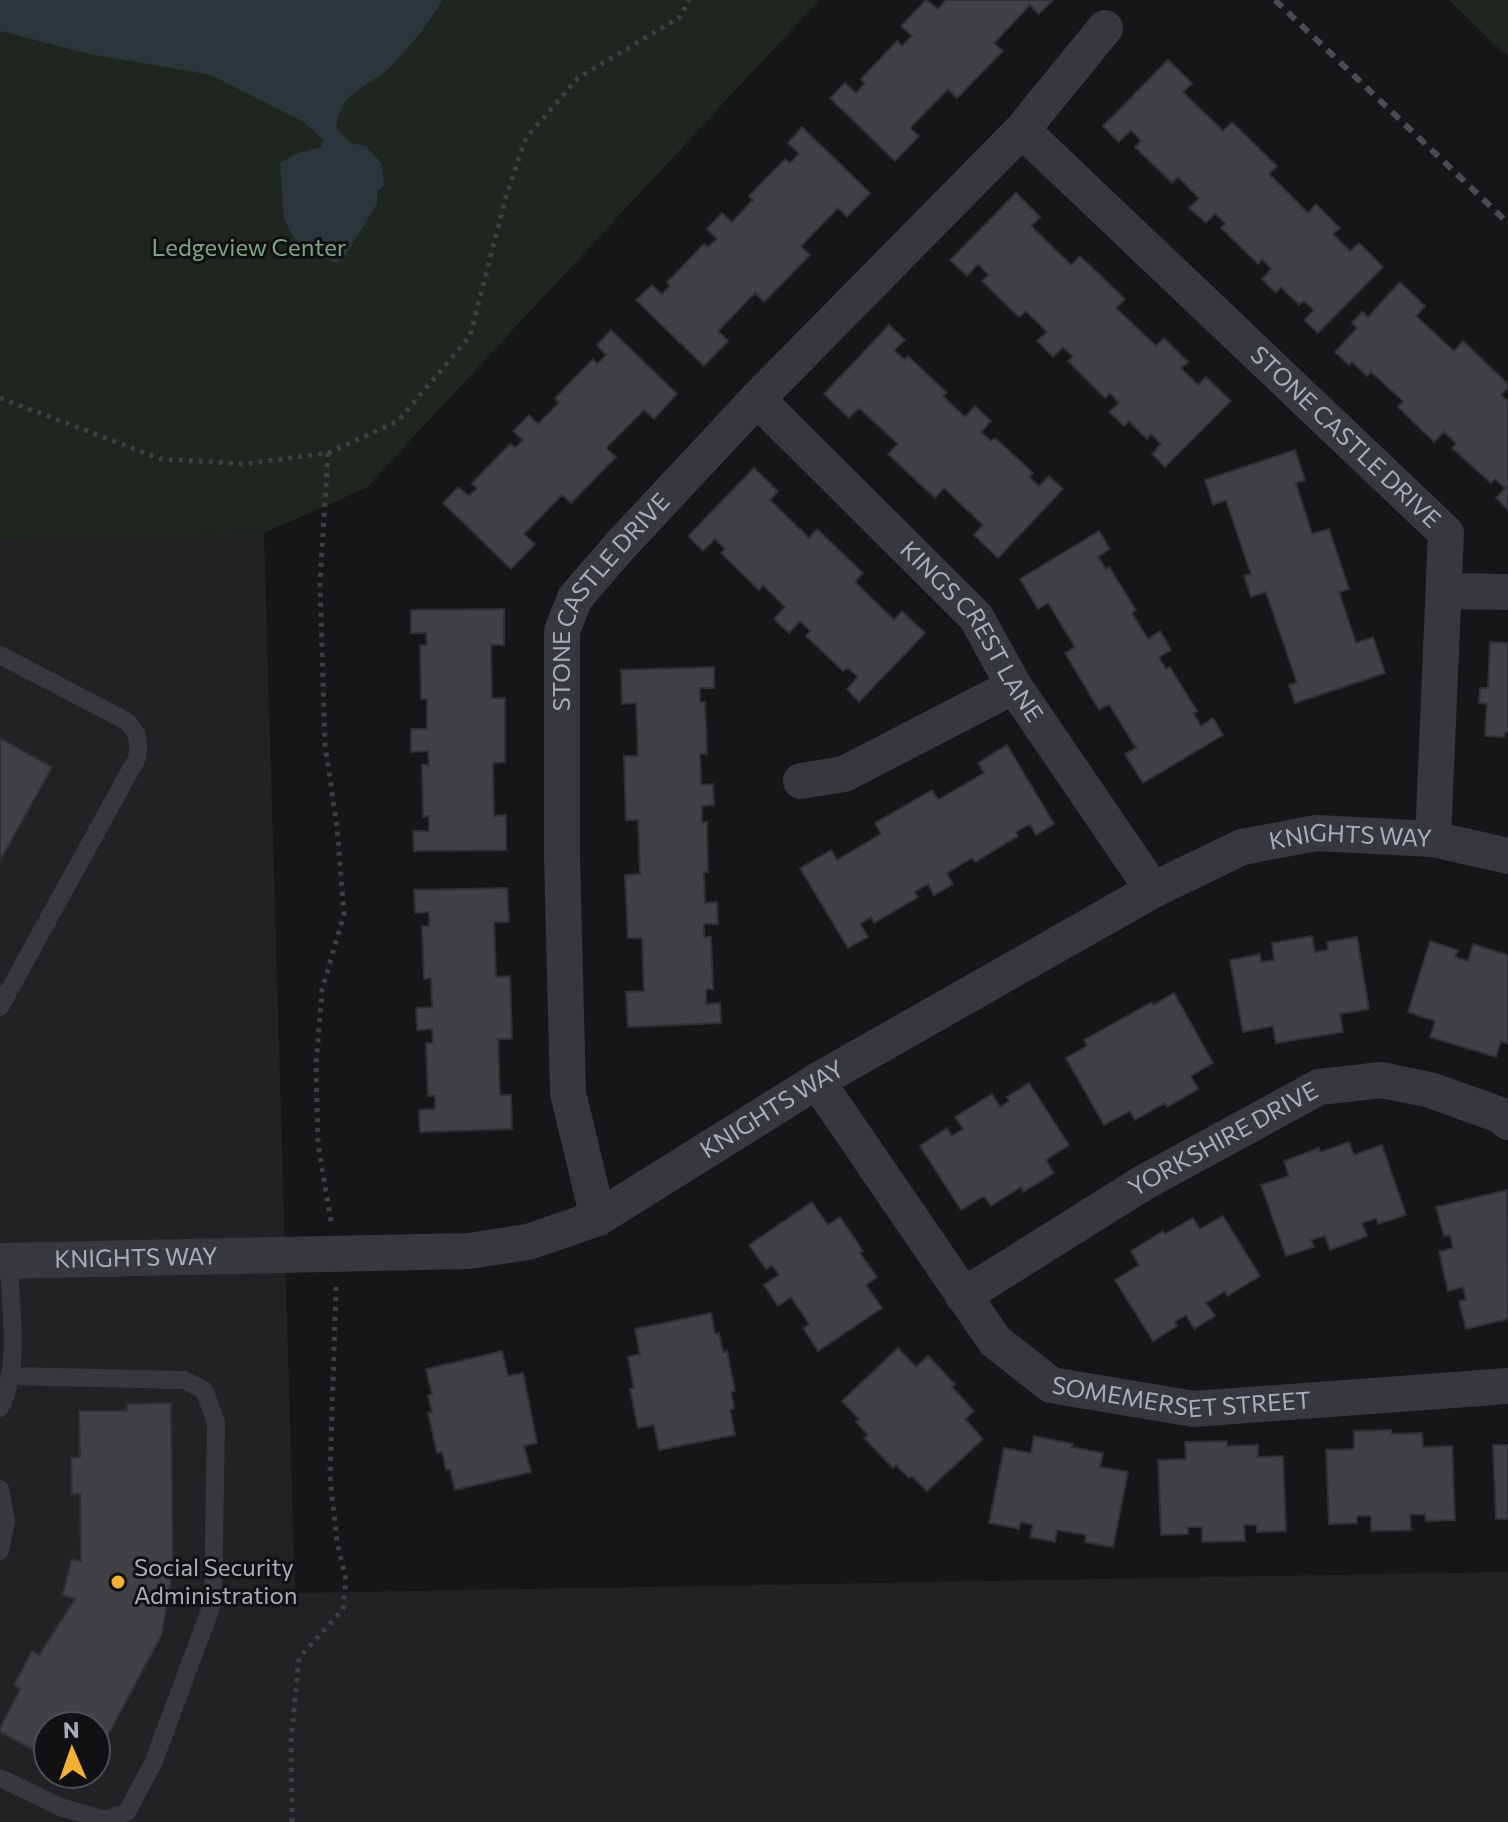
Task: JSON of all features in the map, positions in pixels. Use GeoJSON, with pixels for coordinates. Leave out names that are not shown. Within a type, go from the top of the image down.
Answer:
{"type":"FeatureCollection","features":[{"type":"Feature","properties":{"kind":"street","name":"STONE CASTLE DRIVE"},"geometry":{"type":"LineString","coordinates":[[598,1218],[568,1093],[562,856],[562,631],[575,598],[757,399],[1022,130],[1105,28]]}},
{"type":"Feature","properties":{"kind":"street","name":"STONE CASTLE DRIVE"},"geometry":{"type":"LineString","coordinates":[[1022,130],[1446,533],[1433,839]]}},
{"type":"Feature","properties":{"kind":"street","name":"KINGS CREST LANE"},"geometry":{"type":"LineString","coordinates":[[757,399],[976,617],[1014,686],[1153,890]]}},
{"type":"Feature","properties":{"kind":"street"},"geometry":{"type":"LineString","coordinates":[[1444,591],[1508,592]]}},
{"type":"Feature","properties":{"kind":"street"},"geometry":{"type":"LineString","coordinates":[[801,781],[844,774],[1014,686]]}},
{"type":"Feature","properties":{"kind":"street","name":"KNIGHTS WAY"},"geometry":{"type":"LineString","coordinates":[[4,1261],[469,1251],[528,1242],[598,1218],[817,1081],[1153,890],[1242,847],[1316,833],[1433,839],[1508,856]]}},
{"type":"Feature","properties":{"kind":"street","name":"YORKSHIRE DRIVE"},"geometry":{"type":"LineString","coordinates":[[963,1296],[1143,1183],[1319,1087],[1382,1080],[1430,1090],[1500,1115],[1508,1122]]}},
{"type":"Feature","properties":{"kind":"street","name":"SOMEMERSET STREET"},"geometry":{"type":"LineString","coordinates":[[817,1081],[995,1341],[1051,1385],[1194,1409],[1508,1386]]}},
{"type":"Feature","properties":{"kind":"lane"},"geometry":{"type":"LineString","coordinates":[[0,655],[126,721],[136,730],[140,744],[137,758],[0,1007]]}},
{"type":"Feature","properties":{"kind":"lane"},"geometry":{"type":"LineString","coordinates":[[0,1408],[12,1357],[4,1261]]}},
{"type":"Feature","properties":{"kind":"lane"},"geometry":{"type":"LineString","coordinates":[[0,1778],[60,1807],[105,1820],[127,1812],[154,1761],[213,1602],[216,1422],[204,1390],[184,1380],[9,1376]]}},
{"type":"Feature","properties":{"kind":"lane"},"geometry":{"type":"LineString","coordinates":[[0,1489],[6,1521],[0,1551]]}},
{"type":"Feature","properties":{"kind":"path"},"geometry":{"type":"LineString","coordinates":[[0,398],[161,459],[245,464],[328,453],[398,421],[470,336],[507,193],[526,138],[578,78],[680,17],[689,0]]}},
{"type":"Feature","properties":{"kind":"path"},"geometry":{"type":"LineString","coordinates":[[292,1822],[291,1741],[299,1658],[343,1609],[346,1580],[337,1542],[330,1476],[336,1254],[318,1144],[316,1065],[322,990],[344,914],[337,827],[325,744],[320,582],[328,453]]}},
{"type":"Feature","properties":{"kind":"shaded area"},"geometry":{"type":"Polygon","coordinates":[[[0,0],[443,0],[399,58],[350,97],[339,114],[336,127],[350,143],[366,146],[382,164],[384,186],[377,192],[377,204],[343,259],[336,263],[299,249],[284,218],[280,163],[300,152],[320,148],[324,141],[305,123],[211,75],[89,54],[0,31],[0,0]]]}},
{"type":"Feature","properties":{"kind":"shaded area"},"geometry":{"type":"Polygon","coordinates":[[[264,533],[295,1593],[1508,1572],[1508,1822],[0,1822],[0,540],[264,533]]]}},
{"type":"Feature","properties":{"kind":"green space","name":"Ledgeview Center"},"geometry":{"type":"Polygon","coordinates":[[[0,0],[819,0],[366,488],[264,533],[0,540],[0,0]]]}},
{"type":"Feature","properties":{"kind":"green space"},"geometry":{"type":"Polygon","coordinates":[[[1449,0],[1508,0],[1508,57],[1449,0]]]}},
{"type":"Feature","properties":{"kind":"building"},"geometry":{"type":"Polygon","coordinates":[[[926,0],[938,9],[946,0],[1053,0],[1039,14],[1030,5],[994,43],[1003,51],[957,98],[948,89],[910,128],[919,136],[895,161],[830,98],[845,83],[856,93],[865,83],[861,79],[897,41],[902,46],[912,36],[901,26],[926,0]]]}},
{"type":"Feature","properties":{"kind":"building"},"geometry":{"type":"Polygon","coordinates":[[[1168,60],[1192,83],[1183,92],[1223,131],[1232,122],[1277,166],[1269,174],[1308,213],[1316,204],[1340,228],[1333,234],[1350,251],[1359,243],[1383,267],[1318,333],[1304,320],[1314,310],[1304,301],[1299,305],[1281,287],[1276,293],[1262,279],[1271,269],[1262,259],[1258,264],[1221,228],[1225,223],[1215,214],[1206,223],[1189,208],[1199,198],[1178,177],[1172,183],[1135,147],[1141,141],[1131,130],[1119,142],[1103,126],[1168,60]]]}},
{"type":"Feature","properties":{"kind":"building"},"geometry":{"type":"Polygon","coordinates":[[[802,127],[870,193],[847,217],[838,208],[801,246],[810,255],[764,302],[755,293],[718,331],[728,341],[704,366],[636,300],[652,285],[662,294],[670,286],[667,282],[704,244],[708,247],[717,239],[707,229],[722,213],[732,222],[753,200],[749,196],[785,159],[790,163],[799,154],[788,143],[802,127]]]}},
{"type":"Feature","properties":{"kind":"building"},"geometry":{"type":"Polygon","coordinates":[[[1016,193],[1040,217],[1031,226],[1071,265],[1080,256],[1125,299],[1116,308],[1156,346],[1164,338],[1188,362],[1181,368],[1198,385],[1206,377],[1231,401],[1165,467],[1152,454],[1161,444],[1151,434],[1147,439],[1129,421],[1124,426],[1109,412],[1119,403],[1110,393],[1105,398],[1068,361],[1073,357],[1063,347],[1053,357],[1037,341],[1047,332],[1026,311],[1019,317],[982,281],[989,275],[978,264],[967,276],[950,260],[1016,193]]]}},
{"type":"Feature","properties":{"kind":"building"},"geometry":{"type":"Polygon","coordinates":[[[1400,282],[1425,306],[1416,316],[1454,351],[1463,341],[1508,384],[1501,395],[1508,401],[1508,510],[1496,498],[1505,488],[1495,479],[1491,483],[1452,448],[1456,443],[1444,432],[1434,442],[1398,407],[1403,401],[1371,372],[1367,376],[1335,352],[1357,328],[1352,323],[1362,312],[1368,317],[1400,282]]]}},
{"type":"Feature","properties":{"kind":"building"},"geometry":{"type":"Polygon","coordinates":[[[889,325],[905,340],[894,350],[905,360],[908,356],[947,393],[943,396],[965,417],[975,406],[991,421],[981,432],[991,441],[995,438],[1033,473],[1029,477],[1039,486],[1049,476],[1063,489],[998,558],[974,535],[983,525],[944,488],[935,498],[888,454],[898,444],[859,408],[849,418],[824,394],[889,325]]]}},
{"type":"Feature","properties":{"kind":"building"},"geometry":{"type":"Polygon","coordinates":[[[611,330],[677,394],[654,419],[644,410],[606,448],[616,457],[571,503],[562,495],[524,534],[535,544],[511,569],[443,503],[458,487],[469,496],[477,488],[472,483],[510,444],[515,448],[523,440],[513,431],[529,415],[538,424],[559,403],[555,398],[593,359],[597,364],[606,355],[597,345],[611,330]]]}},
{"type":"Feature","properties":{"kind":"building"},"geometry":{"type":"Polygon","coordinates":[[[1295,450],[1305,480],[1296,483],[1312,534],[1329,529],[1349,589],[1339,592],[1356,643],[1373,637],[1385,673],[1295,703],[1289,685],[1297,683],[1266,592],[1251,597],[1244,576],[1251,574],[1226,500],[1213,505],[1205,480],[1295,450]]]}},
{"type":"Feature","properties":{"kind":"building"},"geometry":{"type":"Polygon","coordinates":[[[754,468],[778,491],[770,500],[809,538],[817,529],[863,573],[855,582],[894,620],[902,611],[925,633],[859,702],[847,689],[858,677],[848,668],[843,671],[806,636],[810,631],[800,621],[789,633],[774,619],[785,607],[763,585],[759,590],[721,553],[725,549],[715,539],[703,551],[688,536],[754,468]]]}},
{"type":"Feature","properties":{"kind":"building"},"geometry":{"type":"Polygon","coordinates":[[[1099,531],[1110,549],[1098,557],[1106,569],[1109,567],[1136,610],[1132,613],[1148,639],[1160,631],[1171,650],[1159,657],[1166,669],[1170,667],[1197,711],[1193,713],[1201,726],[1213,718],[1223,735],[1143,783],[1125,754],[1136,748],[1109,704],[1099,710],[1065,653],[1075,647],[1048,603],[1038,609],[1020,579],[1099,531]]]}},
{"type":"Feature","properties":{"kind":"building"},"geometry":{"type":"Polygon","coordinates":[[[504,609],[504,645],[491,645],[492,698],[505,698],[505,762],[493,763],[494,816],[506,815],[506,850],[414,851],[413,831],[429,831],[429,816],[423,817],[422,765],[429,765],[428,751],[411,752],[411,729],[427,729],[427,699],[421,699],[420,645],[427,645],[426,633],[411,633],[411,610],[504,609]]]}},
{"type":"Feature","properties":{"kind":"building"},"geometry":{"type":"Polygon","coordinates":[[[1490,642],[1508,643],[1508,733],[1504,737],[1485,736],[1487,704],[1479,703],[1480,688],[1488,688],[1490,642]]]}},
{"type":"Feature","properties":{"kind":"building"},"geometry":{"type":"Polygon","coordinates":[[[714,667],[714,688],[700,688],[700,702],[705,702],[707,754],[700,754],[701,785],[713,784],[714,805],[702,806],[702,822],[707,822],[705,903],[717,902],[718,924],[704,924],[704,937],[711,937],[713,989],[706,989],[706,1004],[720,1003],[721,1023],[628,1027],[626,992],[644,991],[642,938],[628,938],[625,875],[640,874],[638,820],[626,820],[624,756],[638,756],[636,703],[622,704],[621,670],[714,667]]]}},
{"type":"Feature","properties":{"kind":"building"},"geometry":{"type":"Polygon","coordinates":[[[0,738],[52,767],[0,861],[0,738]]]}},
{"type":"Feature","properties":{"kind":"building"},"geometry":{"type":"Polygon","coordinates":[[[1007,745],[1054,824],[1036,835],[1030,824],[1016,832],[1018,836],[975,862],[972,858],[947,873],[953,884],[934,895],[928,884],[915,892],[918,897],[874,923],[871,917],[860,924],[868,937],[848,948],[800,868],[831,850],[837,860],[881,834],[875,823],[932,790],[938,800],[984,773],[978,763],[1007,745]]]}},
{"type":"Feature","properties":{"kind":"building"},"geometry":{"type":"Polygon","coordinates":[[[507,888],[509,922],[494,922],[496,977],[510,976],[512,1039],[498,1039],[500,1095],[511,1095],[512,1129],[420,1132],[419,1110],[435,1109],[435,1096],[428,1096],[426,1043],[433,1043],[432,1029],[417,1030],[416,1008],[432,1007],[431,978],[424,979],[422,926],[429,926],[429,912],[415,913],[414,890],[507,888]]]}},
{"type":"Feature","properties":{"kind":"building"},"geometry":{"type":"Polygon","coordinates":[[[1312,936],[1315,952],[1328,950],[1327,942],[1357,937],[1369,1009],[1340,1014],[1343,1032],[1276,1043],[1273,1026],[1243,1032],[1230,960],[1260,954],[1261,962],[1274,960],[1272,943],[1312,936]]]}},
{"type":"Feature","properties":{"kind":"building"},"geometry":{"type":"Polygon","coordinates":[[[1430,941],[1458,950],[1455,957],[1468,961],[1473,944],[1508,955],[1508,1044],[1501,1041],[1496,1057],[1430,1037],[1435,1021],[1408,1012],[1430,941]]]}},
{"type":"Feature","properties":{"kind":"building"},"geometry":{"type":"Polygon","coordinates":[[[1174,993],[1213,1063],[1191,1076],[1198,1089],[1167,1107],[1165,1103],[1135,1120],[1130,1111],[1104,1125],[1066,1058],[1087,1046],[1084,1040],[1174,993]]]}},
{"type":"Feature","properties":{"kind":"building"},"geometry":{"type":"Polygon","coordinates":[[[1029,1083],[1069,1145],[1046,1160],[1054,1173],[1023,1192],[1021,1187],[991,1206],[984,1196],[961,1210],[920,1146],[947,1128],[952,1136],[963,1129],[955,1117],[992,1094],[1000,1107],[1009,1101],[1007,1097],[1029,1083]]]}},
{"type":"Feature","properties":{"kind":"building"},"geometry":{"type":"Polygon","coordinates":[[[1349,1142],[1354,1155],[1382,1145],[1406,1215],[1378,1224],[1376,1218],[1362,1223],[1367,1236],[1330,1250],[1325,1236],[1311,1240],[1314,1247],[1286,1256],[1261,1185],[1289,1176],[1284,1161],[1319,1148],[1320,1152],[1349,1142]]]}},
{"type":"Feature","properties":{"kind":"building"},"geometry":{"type":"Polygon","coordinates":[[[1507,1190],[1508,1319],[1466,1329],[1459,1301],[1466,1300],[1463,1287],[1448,1291],[1439,1252],[1453,1248],[1450,1235],[1444,1236],[1436,1207],[1507,1190]]]}},
{"type":"Feature","properties":{"kind":"building"},"geometry":{"type":"Polygon","coordinates":[[[812,1202],[828,1225],[840,1217],[863,1251],[860,1253],[877,1277],[866,1285],[882,1308],[818,1351],[803,1328],[809,1324],[791,1297],[778,1306],[764,1285],[779,1275],[772,1265],[766,1269],[749,1245],[812,1202]]]}},
{"type":"Feature","properties":{"kind":"building"},"geometry":{"type":"Polygon","coordinates":[[[1223,1216],[1260,1276],[1227,1296],[1225,1291],[1206,1303],[1215,1316],[1194,1329],[1186,1315],[1175,1322],[1177,1326],[1153,1341],[1115,1280],[1139,1265],[1131,1251],[1163,1231],[1165,1234],[1193,1218],[1200,1229],[1223,1216]]]}},
{"type":"Feature","properties":{"kind":"building"},"geometry":{"type":"Polygon","coordinates":[[[711,1313],[715,1334],[719,1333],[723,1352],[727,1351],[735,1391],[731,1392],[734,1408],[730,1410],[735,1435],[659,1450],[654,1425],[638,1428],[630,1389],[634,1388],[628,1357],[640,1354],[635,1329],[711,1313]]]}},
{"type":"Feature","properties":{"kind":"building"},"geometry":{"type":"Polygon","coordinates":[[[898,1348],[916,1367],[928,1356],[955,1384],[952,1387],[974,1411],[965,1419],[983,1439],[927,1491],[896,1465],[893,1468],[864,1438],[868,1435],[856,1422],[859,1419],[842,1401],[898,1348]]]}},
{"type":"Feature","properties":{"kind":"building"},"geometry":{"type":"Polygon","coordinates":[[[502,1351],[508,1376],[523,1373],[537,1443],[524,1446],[531,1472],[455,1490],[442,1452],[437,1453],[428,1413],[432,1412],[428,1395],[432,1395],[426,1369],[502,1351]]]}},
{"type":"Feature","properties":{"kind":"building","name":"Social Security Administration"},"geometry":{"type":"Polygon","coordinates":[[[171,1403],[173,1568],[162,1634],[112,1728],[112,1710],[32,1710],[32,1749],[0,1732],[0,1728],[20,1689],[14,1685],[32,1651],[39,1655],[75,1599],[62,1595],[72,1559],[81,1561],[80,1494],[72,1495],[71,1458],[80,1457],[79,1411],[127,1411],[127,1404],[171,1403]]]}},
{"type":"Feature","properties":{"kind":"building"},"geometry":{"type":"Polygon","coordinates":[[[1391,1430],[1391,1434],[1422,1433],[1423,1447],[1452,1446],[1455,1520],[1426,1521],[1425,1514],[1410,1515],[1411,1530],[1371,1531],[1371,1516],[1357,1516],[1357,1523],[1329,1524],[1326,1450],[1354,1449],[1354,1431],[1391,1430]]]}},
{"type":"Feature","properties":{"kind":"building"},"geometry":{"type":"Polygon","coordinates":[[[1034,1436],[1103,1453],[1100,1467],[1128,1472],[1113,1547],[1085,1542],[1086,1535],[1057,1530],[1055,1542],[1030,1537],[1033,1525],[1021,1522],[1019,1529],[989,1523],[1004,1448],[1031,1453],[1034,1436]]]}},
{"type":"Feature","properties":{"kind":"building"},"geometry":{"type":"Polygon","coordinates":[[[1227,1441],[1227,1446],[1258,1445],[1258,1457],[1283,1456],[1286,1531],[1257,1532],[1257,1525],[1244,1525],[1245,1541],[1202,1542],[1202,1527],[1188,1527],[1188,1534],[1161,1535],[1158,1460],[1186,1459],[1185,1442],[1227,1441]]]}},
{"type":"Feature","properties":{"kind":"building"},"geometry":{"type":"Polygon","coordinates":[[[1493,1445],[1508,1445],[1508,1519],[1496,1519],[1493,1445]]]}},
{"type":"Feature","properties":{"kind":"railway"},"geometry":{"type":"LineString","coordinates":[[1275,0],[1508,223]]}},
{"type":"Feature","properties":{"kind":"place","name":"Social Security Administration"},"geometry":{"type":"Point","coordinates":[118,1582]}}]}
